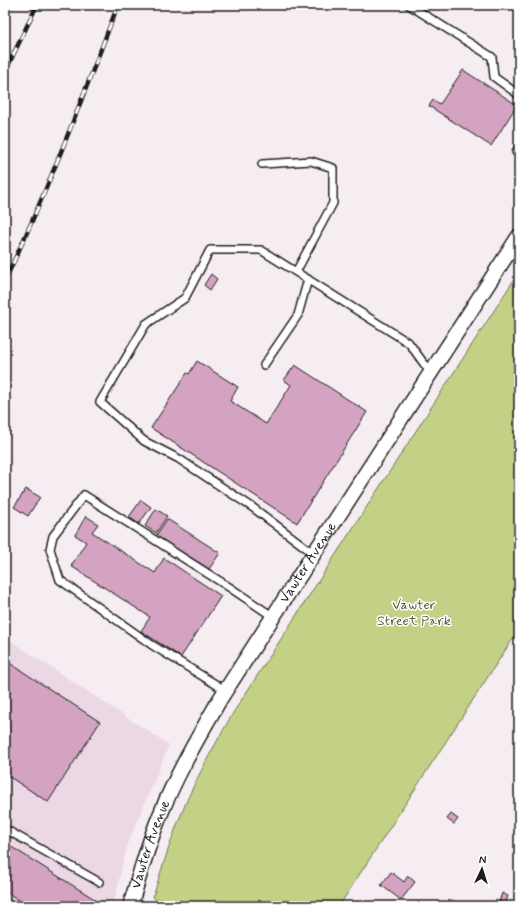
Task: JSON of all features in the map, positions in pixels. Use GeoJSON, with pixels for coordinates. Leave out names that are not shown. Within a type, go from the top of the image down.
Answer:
{"type":"FeatureCollection","features":[{"type":"Feature","properties":{"kind":"street","name":"Vawter Avenue"},"geometry":{"type":"LineString","coordinates":[[130,906],[148,847],[161,813],[191,750],[225,690],[519,236]]}},
{"type":"Feature","properties":{"kind":"lane"},"geometry":{"type":"LineString","coordinates":[[409,5],[492,57],[494,77],[519,95]]}},
{"type":"Feature","properties":{"kind":"lane"},"geometry":{"type":"LineString","coordinates":[[262,164],[311,161],[333,168],[333,203],[296,272]]}},
{"type":"Feature","properties":{"kind":"lane"},"geometry":{"type":"LineString","coordinates":[[313,553],[252,507],[179,459],[144,441],[100,402],[146,324],[185,298],[210,250],[261,250],[409,343],[430,372]]}},
{"type":"Feature","properties":{"kind":"lane"},"geometry":{"type":"LineString","coordinates":[[264,365],[298,315],[308,279]]}},
{"type":"Feature","properties":{"kind":"lane"},"geometry":{"type":"LineString","coordinates":[[225,690],[152,644],[60,580],[50,549],[53,536],[84,495],[272,616]]}},
{"type":"Feature","properties":{"kind":"lane"},"geometry":{"type":"LineString","coordinates":[[5,829],[99,882]]}},
{"type":"Feature","properties":{"kind":"shaded area"},"geometry":{"type":"Polygon","coordinates":[[[5,637],[169,745],[127,846],[113,906],[5,906],[5,637]]]}},
{"type":"Feature","properties":{"kind":"green space","name":"Vawter Street Park"},"geometry":{"type":"Polygon","coordinates":[[[519,272],[519,629],[339,906],[164,906],[153,897],[165,860],[188,798],[221,734],[233,713],[519,272]]]}},
{"type":"Feature","properties":{"kind":"building"},"geometry":{"type":"Polygon","coordinates":[[[463,70],[517,105],[491,146],[429,106],[433,100],[440,104],[463,70]]]}},
{"type":"Feature","properties":{"kind":"building"},"geometry":{"type":"Polygon","coordinates":[[[211,274],[217,279],[210,290],[204,285],[211,274]]]}},
{"type":"Feature","properties":{"kind":"building"},"geometry":{"type":"Polygon","coordinates":[[[197,361],[238,387],[230,401],[266,424],[291,385],[284,380],[295,365],[367,412],[297,523],[151,428],[187,373],[189,374],[197,361]]]}},
{"type":"Feature","properties":{"kind":"building"},"geometry":{"type":"Polygon","coordinates":[[[26,489],[40,497],[28,516],[14,507],[26,489]]]}},
{"type":"Feature","properties":{"kind":"building"},"geometry":{"type":"Polygon","coordinates":[[[141,500],[151,507],[139,524],[129,517],[141,500]]]}},
{"type":"Feature","properties":{"kind":"building"},"geometry":{"type":"Polygon","coordinates":[[[156,509],[167,516],[156,533],[145,526],[156,509]]]}},
{"type":"Feature","properties":{"kind":"building"},"geometry":{"type":"Polygon","coordinates":[[[86,516],[98,524],[92,532],[155,573],[164,558],[221,596],[181,657],[141,631],[150,617],[71,566],[86,542],[75,535],[86,516]]]}},
{"type":"Feature","properties":{"kind":"building"},"geometry":{"type":"Polygon","coordinates":[[[167,519],[220,553],[209,569],[156,536],[167,519]]]}},
{"type":"Feature","properties":{"kind":"building"},"geometry":{"type":"Polygon","coordinates":[[[8,662],[100,722],[48,802],[5,774],[5,666],[8,662]]]}},
{"type":"Feature","properties":{"kind":"building"},"geometry":{"type":"Polygon","coordinates":[[[451,814],[458,819],[454,824],[447,819],[451,814]]]}},
{"type":"Feature","properties":{"kind":"building"},"geometry":{"type":"Polygon","coordinates":[[[5,843],[96,900],[92,906],[28,906],[5,891],[5,843]]]}},
{"type":"Feature","properties":{"kind":"building"},"geometry":{"type":"Polygon","coordinates":[[[391,872],[404,882],[408,876],[415,882],[401,900],[381,885],[391,872]]]}},
{"type":"Feature","properties":{"kind":"building"},"geometry":{"type":"Polygon","coordinates":[[[502,893],[508,896],[505,904],[499,902],[502,893]]]}},
{"type":"Feature","properties":{"kind":"railway"},"geometry":{"type":"LineString","coordinates":[[5,72],[37,5]]}},
{"type":"Feature","properties":{"kind":"railway"},"geometry":{"type":"LineString","coordinates":[[5,280],[36,213],[118,5]]}}]}
